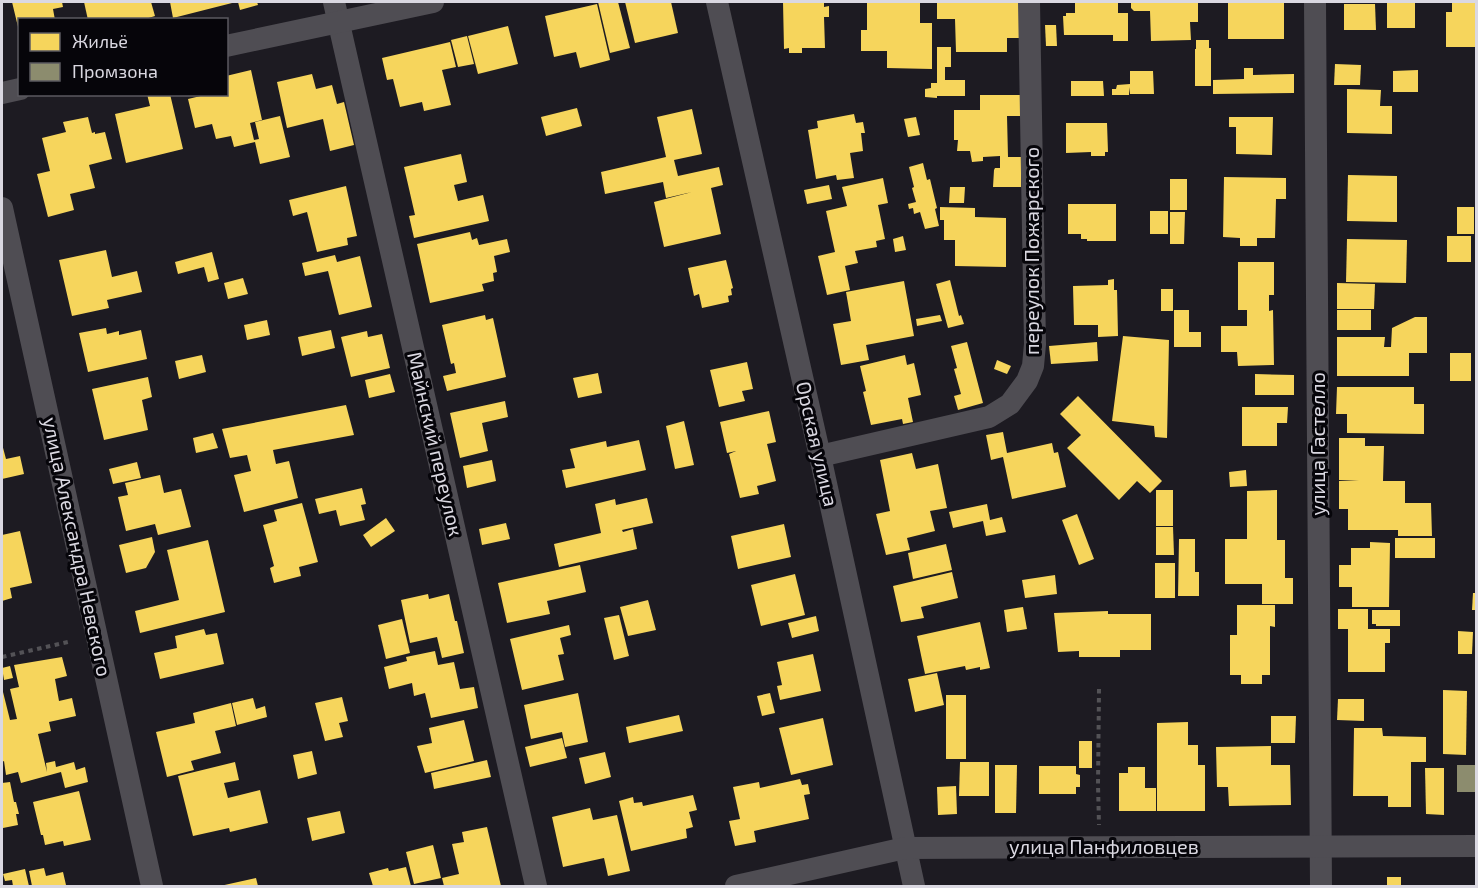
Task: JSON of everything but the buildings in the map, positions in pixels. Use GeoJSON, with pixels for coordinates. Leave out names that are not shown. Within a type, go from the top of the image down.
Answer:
{"type":"FeatureCollection","features":[{"type":"Feature","properties":{"kind":"street"},"geometry":{"type":"LineString","coordinates":[[228,45],[336,12],[433,2]]}},
{"type":"Feature","properties":{"kind":"street","name":"Орская улица"},"geometry":{"type":"LineString","coordinates":[[717,2],[914,886]]}},
{"type":"Feature","properties":{"kind":"street","name":"переулок Пожарского"},"geometry":{"type":"LineString","coordinates":[[820,456],[989,417],[1010,404],[1027,381],[1033,366],[1035,344],[1029,2]]}},
{"type":"Feature","properties":{"kind":"street","name":"улица Гастелло"},"geometry":{"type":"LineString","coordinates":[[1315,2],[1322,886]]}},
{"type":"Feature","properties":{"kind":"street","name":"Майнский переулок"},"geometry":{"type":"LineString","coordinates":[[336,12],[536,886]]}},
{"type":"Feature","properties":{"kind":"street"},"geometry":{"type":"LineString","coordinates":[[2,93],[18,89]]}},
{"type":"Feature","properties":{"kind":"street","name":"улица Александра Невского"},"geometry":{"type":"LineString","coordinates":[[2,208],[152,886]]}},
{"type":"Feature","properties":{"kind":"street","name":"улица Панфиловцев"},"geometry":{"type":"LineString","coordinates":[[736,886],[905,848],[1476,846]]}},
{"type":"Feature","properties":{"kind":"path"},"geometry":{"type":"LineString","coordinates":[[2,657],[96,635]]}},
{"type":"Feature","properties":{"kind":"path"},"geometry":{"type":"LineString","coordinates":[[1099,689],[1100,846]]}}]}
